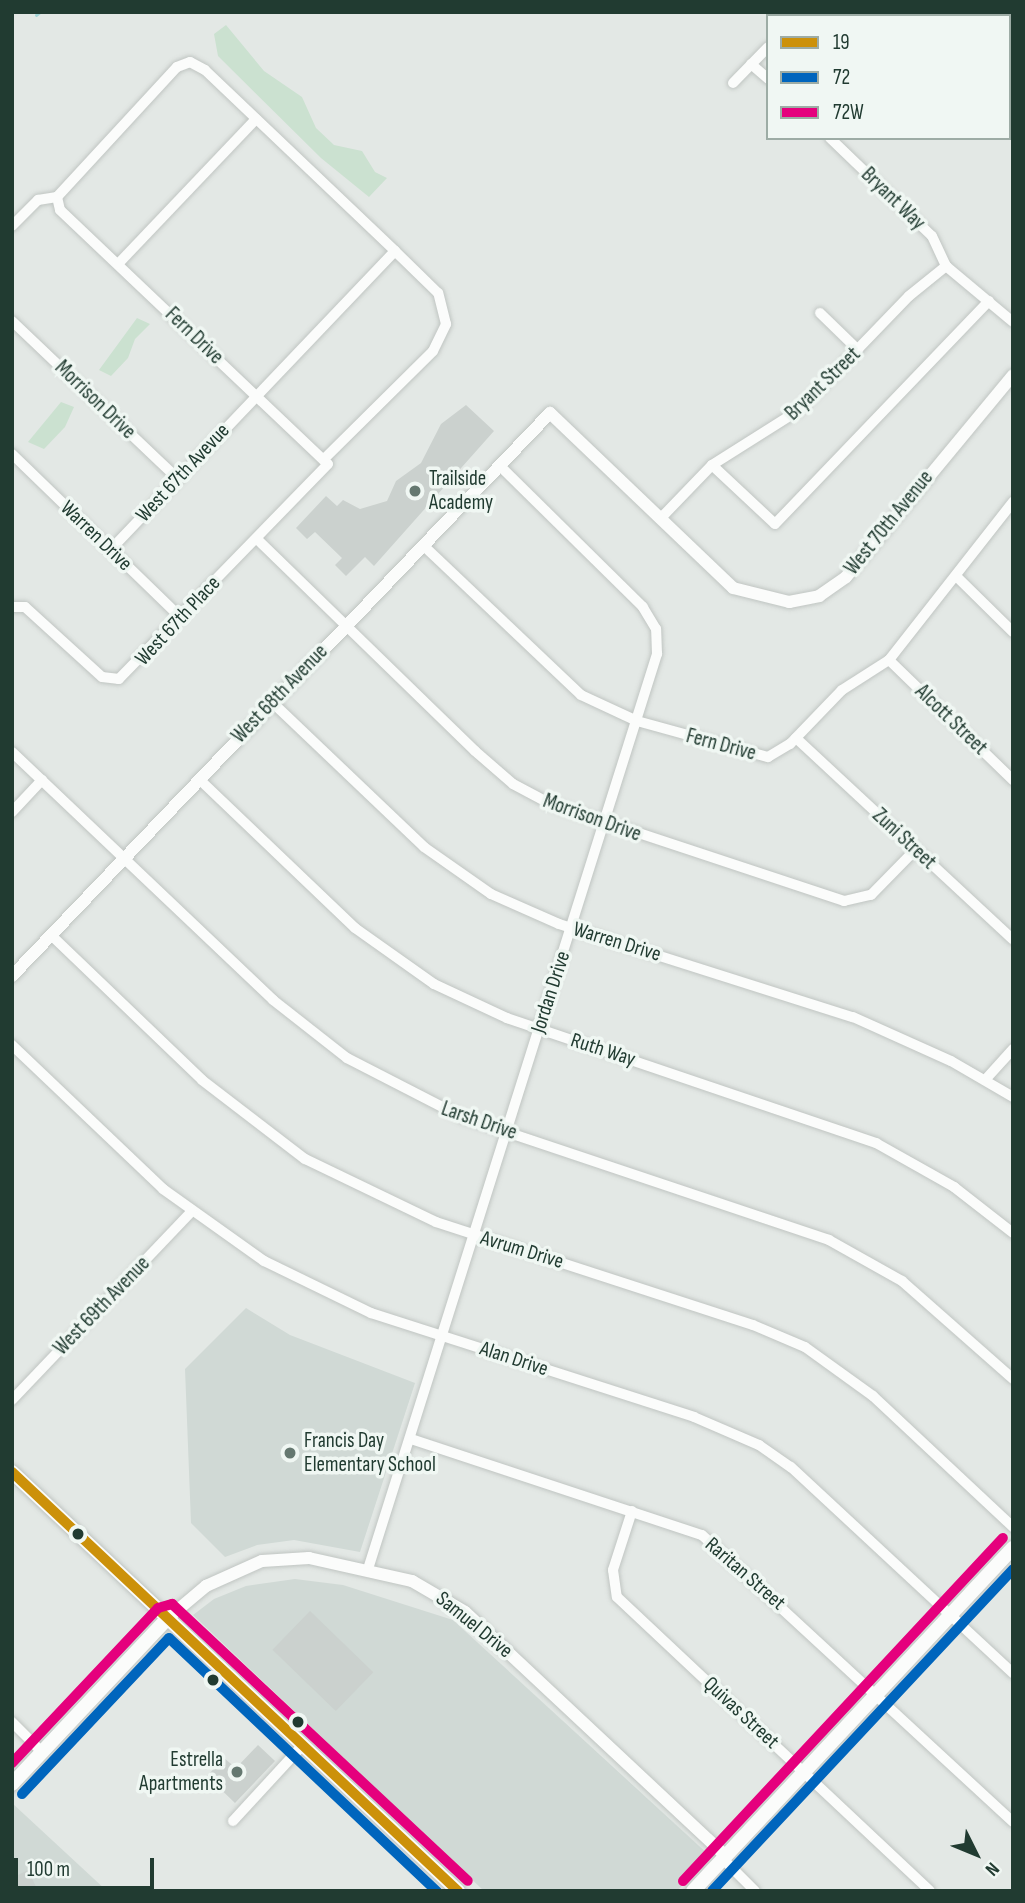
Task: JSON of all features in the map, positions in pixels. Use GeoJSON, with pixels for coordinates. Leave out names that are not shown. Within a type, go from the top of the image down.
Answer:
{"type":"FeatureCollection","features":[{"type":"Feature","properties":{"kind":"main road"},"geometry":{"type":"LineString","coordinates":[[12,1472],[457,1891]]}},
{"type":"Feature","properties":{"kind":"main road"},"geometry":{"type":"LineString","coordinates":[[694,1891],[1013,1548]]}},
{"type":"Feature","properties":{"kind":"main road"},"geometry":{"type":"LineString","coordinates":[[12,1784],[168,1618]]}},
{"type":"Feature","properties":{"kind":"street"},"geometry":{"type":"LineString","coordinates":[[733,83],[766,49]]}},
{"type":"Feature","properties":{"kind":"street","name":"West 67th Place"},"geometry":{"type":"LineString","coordinates":[[12,607],[25,607],[102,677],[119,679],[257,538],[433,351],[446,324],[438,293],[205,70],[190,62],[177,67],[57,197]]}},
{"type":"Feature","properties":{"kind":"street"},"geometry":{"type":"LineString","coordinates":[[751,64],[766,77]]}},
{"type":"Feature","properties":{"kind":"street"},"geometry":{"type":"LineString","coordinates":[[118,264],[256,119]]}},
{"type":"Feature","properties":{"kind":"street","name":"Bryant Way"},"geometry":{"type":"LineString","coordinates":[[832,140],[932,236],[946,266]]}},
{"type":"Feature","properties":{"kind":"street"},"geometry":{"type":"LineString","coordinates":[[12,226],[38,200],[57,197]]}},
{"type":"Feature","properties":{"kind":"street","name":"Fern Drive"},"geometry":{"type":"LineString","coordinates":[[57,197],[60,209],[326,462]]}},
{"type":"Feature","properties":{"kind":"street","name":"West 67th Avevue"},"geometry":{"type":"LineString","coordinates":[[110,550],[395,251]]}},
{"type":"Feature","properties":{"kind":"street"},"geometry":{"type":"LineString","coordinates":[[946,266],[1013,322]]}},
{"type":"Feature","properties":{"kind":"street","name":"Bryant Street"},"geometry":{"type":"LineString","coordinates":[[660,519],[712,465],[782,424],[946,266]]}},
{"type":"Feature","properties":{"kind":"street"},"geometry":{"type":"LineString","coordinates":[[712,465],[775,524],[989,301]]}},
{"type":"Feature","properties":{"kind":"street"},"geometry":{"type":"LineString","coordinates":[[820,313],[858,350]]}},
{"type":"Feature","properties":{"kind":"street","name":"Morrison Drive"},"geometry":{"type":"LineString","coordinates":[[12,321],[177,478]]}},
{"type":"Feature","properties":{"kind":"street","name":"West 70th Avenue"},"geometry":{"type":"LineString","coordinates":[[550,413],[742,593],[789,603],[819,596],[859,563],[1013,375]]}},
{"type":"Feature","properties":{"kind":"street","name":"West 68th Avenue"},"geometry":{"type":"LineString","coordinates":[[12,976],[550,413]]}},
{"type":"Feature","properties":{"kind":"street","name":"Warren Drive"},"geometry":{"type":"LineString","coordinates":[[12,454],[180,617]]}},
{"type":"Feature","properties":{"kind":"street","name":"Jordan Drive"},"geometry":{"type":"LineString","coordinates":[[368,1569],[657,654],[653,622],[500,466]]}},
{"type":"Feature","properties":{"kind":"street","name":"Fern Drive"},"geometry":{"type":"LineString","coordinates":[[424,546],[570,686],[638,721],[761,757],[775,755],[796,738],[842,690],[889,660],[1013,502]]}},
{"type":"Feature","properties":{"kind":"street","name":"Morrison Drive"},"geometry":{"type":"LineString","coordinates":[[257,538],[513,784],[605,824],[844,901],[871,895],[916,849]]}},
{"type":"Feature","properties":{"kind":"street"},"geometry":{"type":"LineString","coordinates":[[956,576],[1013,632]]}},
{"type":"Feature","properties":{"kind":"street","name":"Alcott Street"},"geometry":{"type":"LineString","coordinates":[[889,660],[1013,780]]}},
{"type":"Feature","properties":{"kind":"street","name":"Warren Drive"},"geometry":{"type":"LineString","coordinates":[[272,702],[446,865],[508,903],[572,928],[853,1017],[985,1080],[1013,1097]]}},
{"type":"Feature","properties":{"kind":"street","name":"Zuni Street"},"geometry":{"type":"LineString","coordinates":[[796,738],[1013,940]]}},
{"type":"Feature","properties":{"kind":"street","name":"Larsh Drive"},"geometry":{"type":"LineString","coordinates":[[12,752],[322,1041],[408,1093],[507,1132],[829,1240],[902,1281],[1013,1379]]}},
{"type":"Feature","properties":{"kind":"street","name":"Ruth Way"},"geometry":{"type":"LineString","coordinates":[[199,779],[393,958],[457,996],[539,1029],[866,1139],[954,1187],[1013,1233]]}},
{"type":"Feature","properties":{"kind":"street"},"geometry":{"type":"LineString","coordinates":[[12,812],[42,780]]}},
{"type":"Feature","properties":{"kind":"street","name":"Avrum Drive"},"geometry":{"type":"LineString","coordinates":[[51,935],[255,1125],[335,1176],[474,1235],[731,1317],[805,1347],[873,1396],[1013,1527]]}},
{"type":"Feature","properties":{"kind":"street","name":"Alan Drive"},"geometry":{"type":"LineString","coordinates":[[12,1045],[191,1212],[320,1290],[442,1337],[694,1417],[759,1445],[791,1467],[1013,1673]]}},
{"type":"Feature","properties":{"kind":"street"},"geometry":{"type":"LineString","coordinates":[[985,1080],[1013,1049]]}},
{"type":"Feature","properties":{"kind":"street","name":"West 69th Avenue"},"geometry":{"type":"LineString","coordinates":[[12,1401],[191,1212]]}},
{"type":"Feature","properties":{"kind":"street","name":"Raritan Street"},"geometry":{"type":"LineString","coordinates":[[411,1439],[692,1531],[716,1546],[1013,1822]]}},
{"type":"Feature","properties":{"kind":"street","name":"Quivas Street"},"geometry":{"type":"LineString","coordinates":[[632,1511],[614,1570],[617,1597],[930,1891]]}},
{"type":"Feature","properties":{"kind":"street","name":"Samuel Drive"},"geometry":{"type":"LineString","coordinates":[[168,1618],[206,1586],[262,1561],[309,1558],[368,1569],[431,1590],[465,1612],[724,1858],[755,1891]]}},
{"type":"Feature","properties":{"kind":"street"},"geometry":{"type":"LineString","coordinates":[[12,1722],[42,1752]]}},
{"type":"Feature","properties":{"kind":"street"},"geometry":{"type":"LineString","coordinates":[[233,1821],[303,1745]]}},
{"type":"Feature","properties":{"kind":"shaded area","name":"Francis Day Elementary School"},"geometry":{"type":"Polygon","coordinates":[[[246,1308],[290,1335],[415,1383],[360,1552],[294,1540],[257,1545],[225,1557],[191,1523],[185,1369],[246,1308]]]}},
{"type":"Feature","properties":{"kind":"shaded area"},"geometry":{"type":"Polygon","coordinates":[[[295,1579],[343,1585],[453,1620],[710,1856],[677,1891],[484,1891],[193,1615],[214,1599],[246,1586],[295,1579]]]}},
{"type":"Feature","properties":{"kind":"shaded area"},"geometry":{"type":"Polygon","coordinates":[[[12,1803],[107,1891],[12,1891],[12,1803]]]}},
{"type":"Feature","properties":{"kind":"green space"},"geometry":{"type":"Polygon","coordinates":[[[226,25],[264,71],[302,97],[316,128],[334,145],[362,151],[375,172],[387,178],[369,197],[321,158],[218,56],[214,34],[226,25]]]}},
{"type":"Feature","properties":{"kind":"green space"},"geometry":{"type":"Polygon","coordinates":[[[137,318],[150,324],[135,339],[128,358],[111,376],[99,370],[137,318]]]}},
{"type":"Feature","properties":{"kind":"green space"},"geometry":{"type":"Polygon","coordinates":[[[61,402],[74,407],[65,427],[44,449],[28,442],[61,402]]]}},
{"type":"Feature","properties":{"kind":"building","name":"Trailside Academy"},"geometry":{"type":"Polygon","coordinates":[[[466,405],[494,431],[374,566],[365,557],[346,576],[335,565],[342,558],[315,532],[307,539],[296,528],[326,496],[337,506],[343,500],[360,509],[387,501],[396,481],[421,463],[441,424],[466,405]]]}},
{"type":"Feature","properties":{"kind":"building"},"geometry":{"type":"Polygon","coordinates":[[[310,1611],[373,1672],[336,1711],[272,1650],[310,1611]]]}},
{"type":"Feature","properties":{"kind":"building","name":"Estrella Apartments"},"geometry":{"type":"Polygon","coordinates":[[[258,1745],[275,1761],[235,1803],[207,1776],[224,1758],[236,1768],[258,1745]]]}},
{"type":"Feature","properties":{"kind":"building"},"geometry":{"type":"Polygon","coordinates":[[[28,1870],[38,1891],[12,1891],[12,1878],[28,1870]]]}},
{"type":"Feature","properties":{"kind":"waterway"},"geometry":{"type":"LineString","coordinates":[[36,15],[40,12]]}},
{"type":"Feature","properties":{"kind":"transit line","name":"19"},"geometry":{"type":"LineString","coordinates":[[12,1472],[458,1891]]}},
{"type":"Feature","properties":{"kind":"transit line","name":"72W"},"geometry":{"type":"LineString","coordinates":[[683,1881],[1003,1538]]}},
{"type":"Feature","properties":{"kind":"transit line","name":"72"},"geometry":{"type":"LineString","coordinates":[[712,1891],[1013,1569]]}},
{"type":"Feature","properties":{"kind":"transit line","name":"72W"},"geometry":{"type":"LineString","coordinates":[[12,1763],[158,1608],[172,1604],[468,1881]]}},
{"type":"Feature","properties":{"kind":"transit line","name":"72"},"geometry":{"type":"LineString","coordinates":[[22,1794],[169,1638],[437,1891]]}},
{"type":"Feature","properties":{"kind":"place","name":"Trailside Academy"},"geometry":{"type":"Point","coordinates":[415,491]}},
{"type":"Feature","properties":{"kind":"place","name":"Francis Day Elementary School"},"geometry":{"type":"Point","coordinates":[290,1453]}},
{"type":"Feature","properties":{"kind":"place","name":"Estrella Apartments"},"geometry":{"type":"Point","coordinates":[237,1772]}}]}
